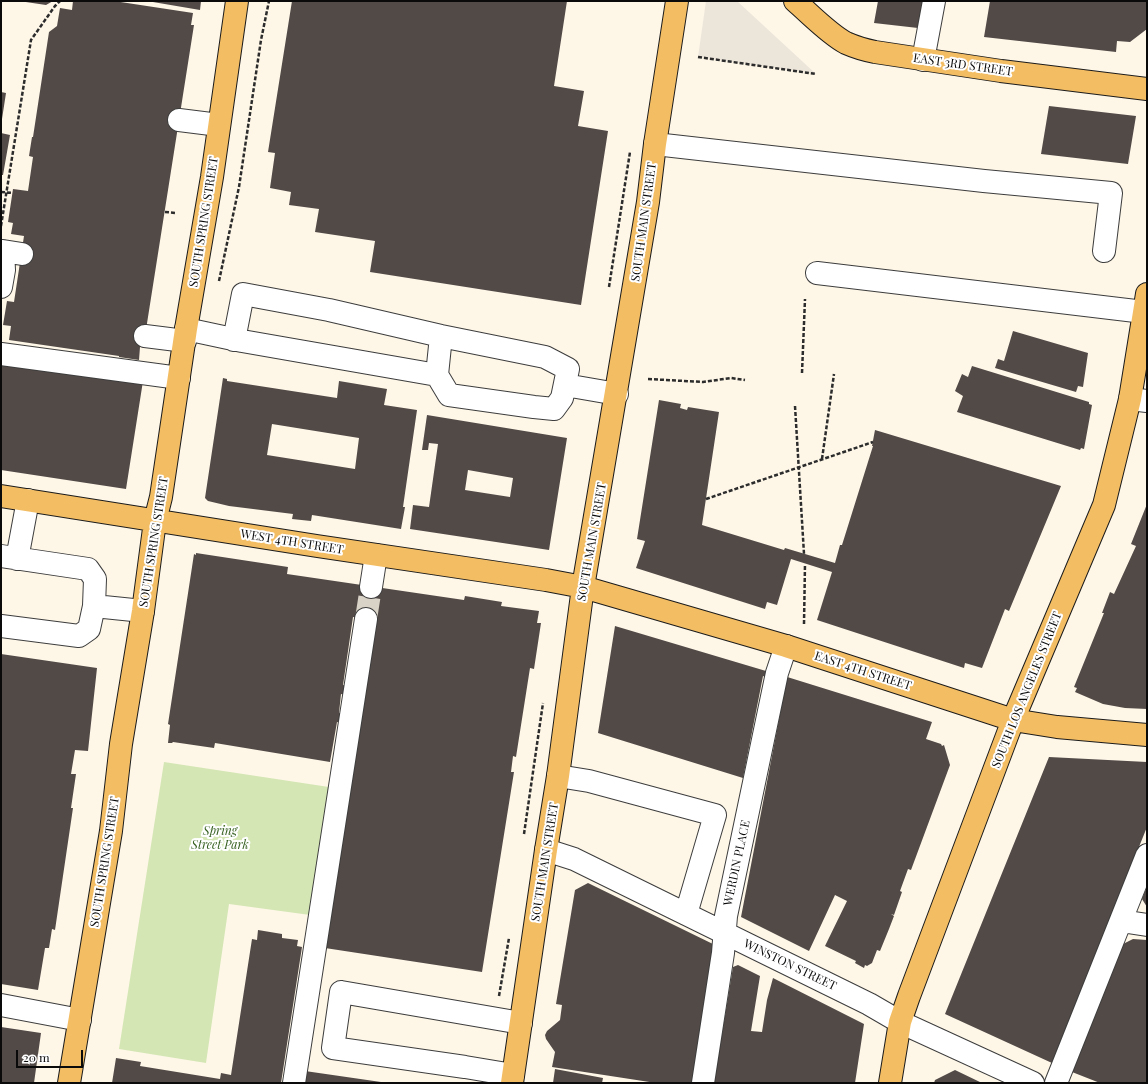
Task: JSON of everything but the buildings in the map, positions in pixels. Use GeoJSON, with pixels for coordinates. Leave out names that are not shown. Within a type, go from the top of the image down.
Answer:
{"type":"FeatureCollection","features":[{"type":"Feature","properties":{"kind":"main road","name":"SOUTH SPRING STREET"},"geometry":{"type":"LineString","coordinates":[[69,1083],[111,831],[121,744],[143,610],[155,521],[161,497],[212,177],[237,1]]}},
{"type":"Feature","properties":{"kind":"main road","name":"SOUTH MAIN STREET"},"geometry":{"type":"LineString","coordinates":[[512,1079],[558,776],[583,587],[648,202],[676,1]]}},
{"type":"Feature","properties":{"kind":"main road","name":"EAST 3RD STREET"},"geometry":{"type":"LineString","coordinates":[[796,1],[820,23],[845,42],[875,52],[923,60],[1147,89]]}},
{"type":"Feature","properties":{"kind":"main road","name":"SOUTH LOS ANGELES STREET"},"geometry":{"type":"LineString","coordinates":[[890,1083],[900,1022],[1013,720],[1104,505],[1139,400],[1146,303]]}},
{"type":"Feature","properties":{"kind":"main road","name":"WEST 4TH STREET"},"geometry":{"type":"LineString","coordinates":[[1,496],[155,521],[546,580],[583,587]]}},
{"type":"Feature","properties":{"kind":"main road","name":"EAST 4TH STREET"},"geometry":{"type":"LineString","coordinates":[[583,587],[786,646],[1013,720],[1057,727],[1147,735]]}},
{"type":"Feature","properties":{"kind":"street"},"geometry":{"type":"LineString","coordinates":[[923,60],[934,1]]}},
{"type":"Feature","properties":{"kind":"street"},"geometry":{"type":"LineString","coordinates":[[179,120],[219,125]]}},
{"type":"Feature","properties":{"kind":"street"},"geometry":{"type":"LineString","coordinates":[[655,144],[984,181],[1111,193],[1104,251]]}},
{"type":"Feature","properties":{"kind":"street"},"geometry":{"type":"LineString","coordinates":[[1,287],[8,252]]}},
{"type":"Feature","properties":{"kind":"street"},"geometry":{"type":"LineString","coordinates":[[817,273],[968,291],[1146,303]]}},
{"type":"Feature","properties":{"kind":"street"},"geometry":{"type":"LineString","coordinates":[[234,340],[243,294],[329,310],[441,336],[545,357],[568,369],[562,398],[554,409],[449,394],[437,376],[441,336]]}},
{"type":"Feature","properties":{"kind":"street"},"geometry":{"type":"LineString","coordinates":[[145,336],[186,335],[234,340],[437,376]]}},
{"type":"Feature","properties":{"kind":"street"},"geometry":{"type":"LineString","coordinates":[[1,354],[179,378]]}},
{"type":"Feature","properties":{"kind":"street"},"geometry":{"type":"LineString","coordinates":[[565,385],[616,394]]}},
{"type":"Feature","properties":{"kind":"street"},"geometry":{"type":"LineString","coordinates":[[1,626],[79,636],[89,629],[94,606],[95,579],[88,569],[9,558],[28,500]]}},
{"type":"Feature","properties":{"kind":"street"},"geometry":{"type":"LineString","coordinates":[[371,586],[376,555]]}},
{"type":"Feature","properties":{"kind":"street"},"geometry":{"type":"LineString","coordinates":[[94,606],[143,610]]}},
{"type":"Feature","properties":{"kind":"street"},"geometry":{"type":"LineString","coordinates":[[294,1083],[346,779],[366,619]]}},
{"type":"Feature","properties":{"kind":"street","name":"WERDIN PLACE"},"geometry":{"type":"LineString","coordinates":[[703,1083],[723,953],[726,916],[776,681],[786,646]]}},
{"type":"Feature","properties":{"kind":"street"},"geometry":{"type":"LineString","coordinates":[[558,776],[589,781],[715,815],[686,914]]}},
{"type":"Feature","properties":{"kind":"street","name":"WINSTON STREET"},"geometry":{"type":"LineString","coordinates":[[546,850],[574,859],[869,1004],[900,1022],[1032,1083]]}},
{"type":"Feature","properties":{"kind":"street"},"geometry":{"type":"LineString","coordinates":[[1056,1083],[1147,855]]}},
{"type":"Feature","properties":{"kind":"street"},"geometry":{"type":"LineString","coordinates":[[1121,921],[1147,925]]}},
{"type":"Feature","properties":{"kind":"street"},"geometry":{"type":"LineString","coordinates":[[512,1079],[465,1067],[333,1048],[341,992],[521,1023]]}},
{"type":"Feature","properties":{"kind":"street"},"geometry":{"type":"LineString","coordinates":[[1,1005],[80,1020]]}},
{"type":"Feature","properties":{"kind":"path"},"geometry":{"type":"LineString","coordinates":[[1,226],[30,40],[60,1]]}},
{"type":"Feature","properties":{"kind":"path"},"geometry":{"type":"LineString","coordinates":[[217,288],[239,187],[261,40],[269,1]]}},
{"type":"Feature","properties":{"kind":"path"},"geometry":{"type":"LineString","coordinates":[[698,57],[816,74]]}},
{"type":"Feature","properties":{"kind":"path"},"geometry":{"type":"LineString","coordinates":[[1,192],[13,193]]}},
{"type":"Feature","properties":{"kind":"path"},"geometry":{"type":"LineString","coordinates":[[165,212],[176,213]]}},
{"type":"Feature","properties":{"kind":"path"},"geometry":{"type":"LineString","coordinates":[[802,373],[805,299]]}},
{"type":"Feature","properties":{"kind":"path"},"geometry":{"type":"LineString","coordinates":[[822,459],[834,374]]}},
{"type":"Feature","properties":{"kind":"path"},"geometry":{"type":"LineString","coordinates":[[648,378],[703,382],[731,378],[745,380]]}},
{"type":"Feature","properties":{"kind":"path"},"geometry":{"type":"LineString","coordinates":[[794,406],[804,554]]}},
{"type":"Feature","properties":{"kind":"path"},"geometry":{"type":"LineString","coordinates":[[706,499],[873,442]]}},
{"type":"Feature","properties":{"kind":"path"},"geometry":{"type":"LineString","coordinates":[[804,624],[805,564]]}},
{"type":"Feature","properties":{"kind":"path"},"geometry":{"type":"LineString","coordinates":[[523,839],[544,698]]}},
{"type":"Feature","properties":{"kind":"path"},"geometry":{"type":"LineString","coordinates":[[495,1019],[510,932]]}},
{"type":"Feature","properties":{"kind":"green space","name":"Spring Street Park"},"geometry":{"type":"Polygon","coordinates":[[[164,762],[329,787],[310,915],[229,904],[206,1063],[119,1049],[164,762]]]}},
{"type":"Feature","properties":{"kind":"shaded area"},"geometry":{"type":"Polygon","coordinates":[[[706,1],[737,1],[816,74],[698,57],[706,1]]]}},
{"type":"Feature","properties":{"kind":"tunnel"},"geometry":{"type":"LineString","coordinates":[[366,619],[371,587]]}}]}
